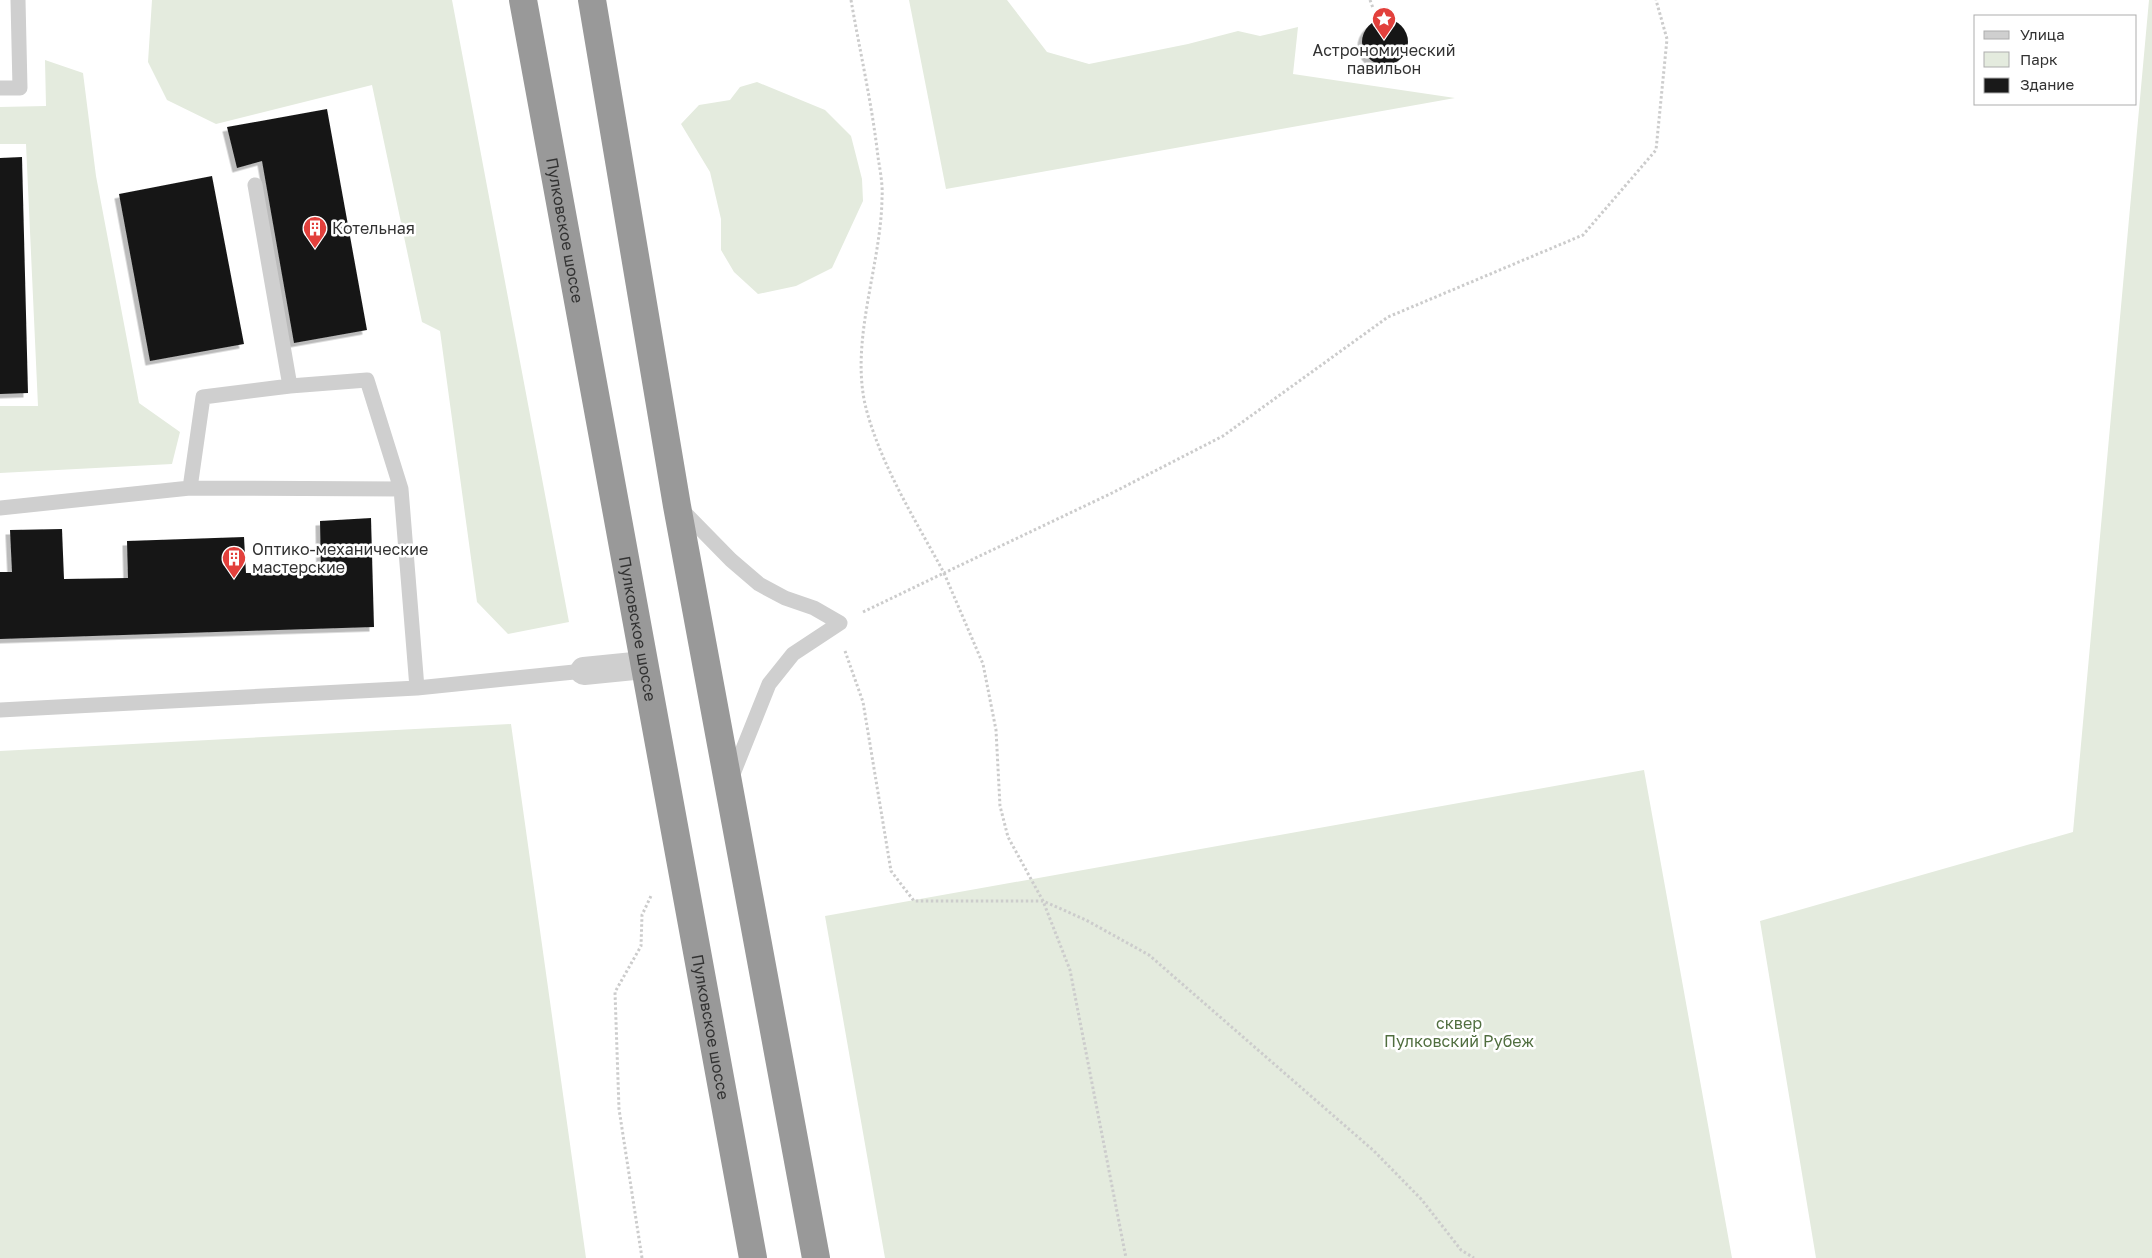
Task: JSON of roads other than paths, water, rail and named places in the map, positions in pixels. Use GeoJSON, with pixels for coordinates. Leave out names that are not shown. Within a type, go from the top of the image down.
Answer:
{"type":"FeatureCollection","features":[{"type":"Feature","properties":{"kind":"highway","name":"Пулковское шоссе"},"geometry":{"type":"LineString","coordinates":[[523,0],[753,1258]]}},
{"type":"Feature","properties":{"kind":"highway"},"geometry":{"type":"LineString","coordinates":[[592,0],[677,506],[816,1258]]}},
{"type":"Feature","properties":{"kind":"street"},"geometry":{"type":"LineString","coordinates":[[584,671],[644,665]]}},
{"type":"Feature","properties":{"kind":"lane"},"geometry":{"type":"LineString","coordinates":[[0,88],[20,88],[18,0]]}},
{"type":"Feature","properties":{"kind":"lane"},"geometry":{"type":"LineString","coordinates":[[255,185],[290,386]]}},
{"type":"Feature","properties":{"kind":"lane"},"geometry":{"type":"LineString","coordinates":[[190,488],[203,397],[290,386],[367,380],[401,489],[417,688]]}},
{"type":"Feature","properties":{"kind":"lane"},"geometry":{"type":"LineString","coordinates":[[0,508],[190,488],[401,489]]}},
{"type":"Feature","properties":{"kind":"lane"},"geometry":{"type":"LineString","coordinates":[[677,506],[731,560],[759,584],[785,598],[814,608],[840,623],[793,654],[769,684],[729,784]]}},
{"type":"Feature","properties":{"kind":"lane"},"geometry":{"type":"LineString","coordinates":[[0,710],[417,688],[584,671]]}},
{"type":"Feature","properties":{"kind":"place","name":"Астрономический павильон"},"geometry":{"type":"Point","coordinates":[1384,40]}},
{"type":"Feature","properties":{"kind":"place","name":"Котельная"},"geometry":{"type":"Point","coordinates":[315,249]}},
{"type":"Feature","properties":{"kind":"place","name":"Оптико-механические мастерские"},"geometry":{"type":"Point","coordinates":[234,579]}},
{"type":"Feature","properties":{"kind":"park label","name":"сквер Пулковский Рубеж"},"geometry":{"type":"Point","coordinates":[1459,1032]}}]}
